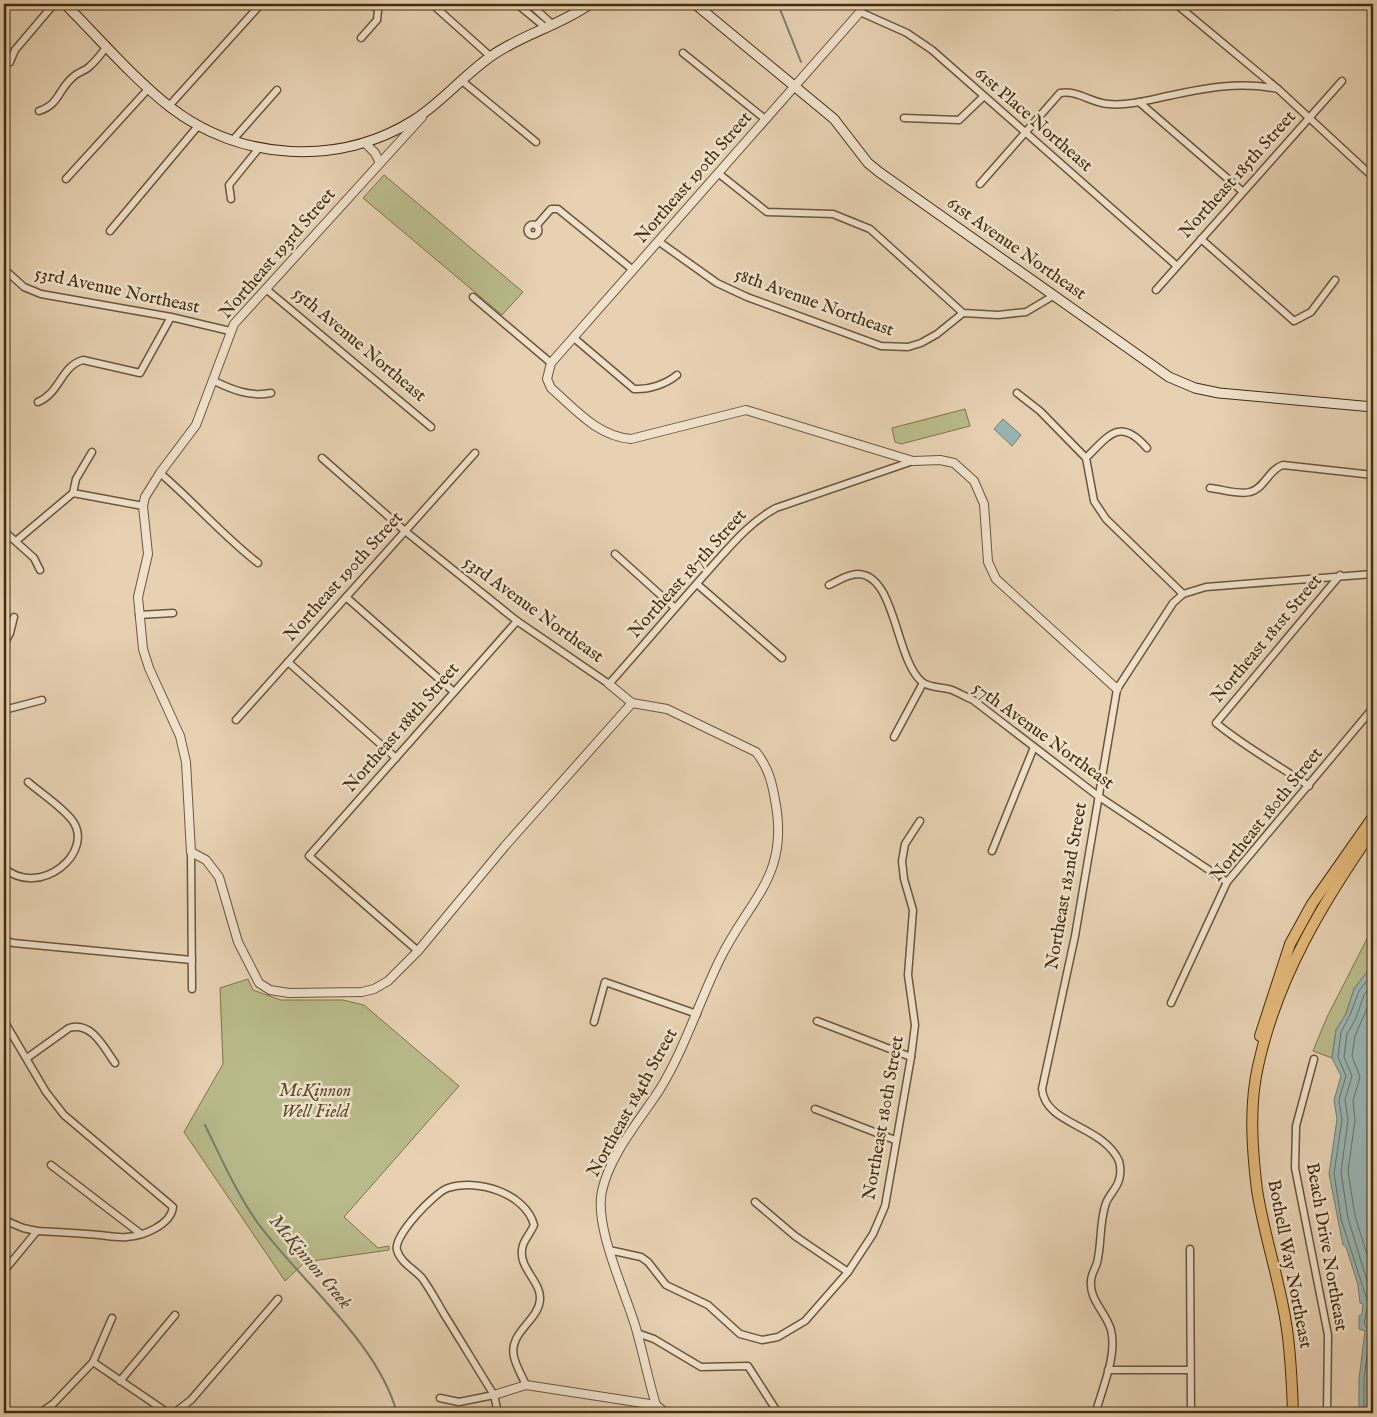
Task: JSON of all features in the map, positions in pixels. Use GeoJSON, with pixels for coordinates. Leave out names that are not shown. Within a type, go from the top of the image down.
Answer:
{"type":"FeatureCollection","features":[{"type":"Feature","properties":{"kind":"main road"},"geometry":{"type":"LineString","coordinates":[[65,4],[169,106],[198,126],[232,141],[259,148],[288,152],[317,152],[365,143],[401,127],[428,110]]}},
{"type":"Feature","properties":{"kind":"main road","name":"Northeast 193rd Street"},"geometry":{"type":"LineString","coordinates":[[428,110],[490,56],[590,4]]}},
{"type":"Feature","properties":{"kind":"main road","name":"61st Avenue Northeast"},"geometry":{"type":"LineString","coordinates":[[695,4],[834,120],[868,163],[879,172],[1155,368],[1181,383],[1219,394],[1373,407]]}},
{"type":"Feature","properties":{"kind":"main road"},"geometry":{"type":"LineString","coordinates":[[1258,1065],[1257,1049],[1264,1019],[1290,944],[1312,904],[1373,817]]}},
{"type":"Feature","properties":{"kind":"main road"},"geometry":{"type":"LineString","coordinates":[[1258,1065],[1284,984],[1298,951],[1323,905],[1373,830]]}},
{"type":"Feature","properties":{"kind":"main road","name":"Bothell Way Northeast"},"geometry":{"type":"LineString","coordinates":[[1258,1065],[1254,1094],[1253,1151],[1258,1191],[1286,1322],[1293,1413]]}},
{"type":"Feature","properties":{"kind":"street"},"geometry":{"type":"LineString","coordinates":[[10,62],[15,50],[54,4]]}},
{"type":"Feature","properties":{"kind":"street"},"geometry":{"type":"LineString","coordinates":[[169,106],[261,4]]}},
{"type":"Feature","properties":{"kind":"street"},"geometry":{"type":"LineString","coordinates":[[361,38],[379,15],[378,10],[372,4]]}},
{"type":"Feature","properties":{"kind":"street"},"geometry":{"type":"LineString","coordinates":[[432,4],[490,56]]}},
{"type":"Feature","properties":{"kind":"street"},"geometry":{"type":"LineString","coordinates":[[517,4],[549,26]]}},
{"type":"Feature","properties":{"kind":"street"},"geometry":{"type":"LineString","coordinates":[[530,4],[549,26]]}},
{"type":"Feature","properties":{"kind":"street"},"geometry":{"type":"LineString","coordinates":[[1098,4],[1117,6],[1137,4]]}},
{"type":"Feature","properties":{"kind":"street"},"geometry":{"type":"LineString","coordinates":[[1178,4],[1278,89],[1373,177]]}},
{"type":"Feature","properties":{"kind":"street"},"geometry":{"type":"LineString","coordinates":[[1369,4],[1373,8]]}},
{"type":"Feature","properties":{"kind":"street","name":"Northeast 190th Street"},"geometry":{"type":"LineString","coordinates":[[551,363],[860,12]]}},
{"type":"Feature","properties":{"kind":"street","name":"61st Place Northeast"},"geometry":{"type":"LineString","coordinates":[[860,12],[898,28],[918,40],[1176,266]]}},
{"type":"Feature","properties":{"kind":"street"},"geometry":{"type":"LineString","coordinates":[[39,111],[50,107],[57,99],[59,92],[74,76],[89,68],[108,46]]}},
{"type":"Feature","properties":{"kind":"street"},"geometry":{"type":"LineString","coordinates":[[683,53],[765,119]]}},
{"type":"Feature","properties":{"kind":"street"},"geometry":{"type":"LineString","coordinates":[[461,80],[536,142]]}},
{"type":"Feature","properties":{"kind":"street","name":"Northeast 185th Street"},"geometry":{"type":"LineString","coordinates":[[1156,290],[1342,80]]}},
{"type":"Feature","properties":{"kind":"street"},"geometry":{"type":"LineString","coordinates":[[980,184],[1060,93],[1074,93],[1106,104],[1139,102],[1196,90],[1239,84],[1278,89]]}},
{"type":"Feature","properties":{"kind":"street"},"geometry":{"type":"LineString","coordinates":[[66,179],[149,88]]}},
{"type":"Feature","properties":{"kind":"street"},"geometry":{"type":"LineString","coordinates":[[232,141],[277,90]]}},
{"type":"Feature","properties":{"kind":"street"},"geometry":{"type":"LineString","coordinates":[[904,118],[958,120],[967,114],[983,97]]}},
{"type":"Feature","properties":{"kind":"street"},"geometry":{"type":"LineString","coordinates":[[1139,102],[1242,191]]}},
{"type":"Feature","properties":{"kind":"street","name":"Northeast 193rd Street"},"geometry":{"type":"LineString","coordinates":[[191,852],[186,762],[180,736],[149,668],[143,649],[138,597],[148,554],[143,506],[148,490],[196,425],[214,380],[230,331],[240,316],[428,110]]}},
{"type":"Feature","properties":{"kind":"street"},"geometry":{"type":"LineString","coordinates":[[110,231],[198,126]]}},
{"type":"Feature","properties":{"kind":"street"},"geometry":{"type":"LineString","coordinates":[[365,143],[380,163]]}},
{"type":"Feature","properties":{"kind":"street"},"geometry":{"type":"LineString","coordinates":[[231,199],[229,185],[259,148]]}},
{"type":"Feature","properties":{"kind":"street"},"geometry":{"type":"LineString","coordinates":[[718,173],[767,212],[833,214],[870,229],[963,313],[998,315],[1026,312],[1053,296]]}},
{"type":"Feature","properties":{"kind":"street"},"geometry":{"type":"LineString","coordinates":[[537,225],[551,209],[558,209],[633,270]]}},
{"type":"Feature","properties":{"kind":"street"},"geometry":{"type":"LineString","coordinates":[[1201,238],[1294,321],[1311,312],[1335,280]]}},
{"type":"Feature","properties":{"kind":"street","name":"58th Avenue Northeast"},"geometry":{"type":"LineString","coordinates":[[658,241],[710,279],[739,294],[881,346],[908,347],[921,343],[937,334],[963,313]]}},
{"type":"Feature","properties":{"kind":"street","name":"53rd Avenue Northeast"},"geometry":{"type":"LineString","coordinates":[[4,269],[24,287],[41,294],[230,331]]}},
{"type":"Feature","properties":{"kind":"street","name":"55th Avenue Northeast"},"geometry":{"type":"LineString","coordinates":[[266,289],[431,427]]}},
{"type":"Feature","properties":{"kind":"street"},"geometry":{"type":"LineString","coordinates":[[473,297],[551,363],[547,380],[551,388],[594,426],[619,438],[632,439],[746,410],[913,461],[940,460],[954,463],[974,481],[984,504],[988,562],[996,579],[1117,689]]}},
{"type":"Feature","properties":{"kind":"street"},"geometry":{"type":"LineString","coordinates":[[38,402],[48,398],[70,368],[76,362],[83,360],[140,373],[171,318]]}},
{"type":"Feature","properties":{"kind":"street"},"geometry":{"type":"LineString","coordinates":[[574,338],[634,389],[641,390],[668,382],[677,375]]}},
{"type":"Feature","properties":{"kind":"street"},"geometry":{"type":"LineString","coordinates":[[214,380],[236,391],[259,395],[271,393]]}},
{"type":"Feature","properties":{"kind":"street"},"geometry":{"type":"LineString","coordinates":[[1017,393],[1040,411],[1086,458],[1094,501],[1106,519],[1184,594],[1206,587],[1340,575],[1373,574]]}},
{"type":"Feature","properties":{"kind":"street"},"geometry":{"type":"LineString","coordinates":[[1086,458],[1109,434],[1118,432],[1135,435],[1147,448]]}},
{"type":"Feature","properties":{"kind":"street"},"geometry":{"type":"LineString","coordinates":[[16,540],[73,493],[76,479],[92,452]]}},
{"type":"Feature","properties":{"kind":"street","name":"Northeast 190th Street"},"geometry":{"type":"LineString","coordinates":[[236,720],[475,453]]}},
{"type":"Feature","properties":{"kind":"street","name":"53rd Avenue Northeast"},"geometry":{"type":"LineString","coordinates":[[322,458],[405,531],[517,621],[609,684],[632,703],[667,709],[749,747]]}},
{"type":"Feature","properties":{"kind":"street","name":"Northeast 187th Street"},"geometry":{"type":"LineString","coordinates":[[609,684],[696,584],[749,526],[761,516],[776,508],[913,461]]}},
{"type":"Feature","properties":{"kind":"street"},"geometry":{"type":"LineString","coordinates":[[1210,488],[1248,493],[1255,490],[1276,467],[1283,464],[1373,475]]}},
{"type":"Feature","properties":{"kind":"street"},"geometry":{"type":"LineString","coordinates":[[160,473],[197,505],[234,544],[258,563]]}},
{"type":"Feature","properties":{"kind":"street"},"geometry":{"type":"LineString","coordinates":[[73,493],[143,506]]}},
{"type":"Feature","properties":{"kind":"street"},"geometry":{"type":"LineString","coordinates":[[4,531],[34,558],[40,570]]}},
{"type":"Feature","properties":{"kind":"street"},"geometry":{"type":"LineString","coordinates":[[615,554],[675,608]]}},
{"type":"Feature","properties":{"kind":"street"},"geometry":{"type":"LineString","coordinates":[[829,585],[846,577],[859,574],[874,581],[885,593],[907,663],[923,683],[894,737]]}},
{"type":"Feature","properties":{"kind":"street","name":"Northeast 181st Street"},"geometry":{"type":"LineString","coordinates":[[1309,786],[1266,757],[1239,742],[1216,723],[1340,575]]}},
{"type":"Feature","properties":{"kind":"street"},"geometry":{"type":"LineString","coordinates":[[696,584],[782,658]]}},
{"type":"Feature","properties":{"kind":"street","name":"Northeast 182nd Street"},"geometry":{"type":"LineString","coordinates":[[1108,1370],[1111,1351],[1111,1330],[1094,1298],[1091,1282],[1097,1262],[1101,1225],[1107,1202],[1119,1181],[1121,1170],[1112,1148],[1103,1139],[1052,1111],[1043,1099],[1042,1089],[1062,997],[1117,689],[1162,618],[1184,594]]}},
{"type":"Feature","properties":{"kind":"street"},"geometry":{"type":"LineString","coordinates":[[346,597],[454,692]]}},
{"type":"Feature","properties":{"kind":"street"},"geometry":{"type":"LineString","coordinates":[[139,615],[173,614]]}},
{"type":"Feature","properties":{"kind":"street"},"geometry":{"type":"LineString","coordinates":[[4,644],[10,633],[14,617]]}},
{"type":"Feature","properties":{"kind":"street","name":"Northeast 188th Street"},"geometry":{"type":"LineString","coordinates":[[418,951],[309,856],[517,621]]}},
{"type":"Feature","properties":{"kind":"street"},"geometry":{"type":"LineString","coordinates":[[288,662],[396,758]]}},
{"type":"Feature","properties":{"kind":"street","name":"57th Avenue Northeast"},"geometry":{"type":"LineString","coordinates":[[923,683],[951,690],[973,700],[1098,796],[1227,882]]}},
{"type":"Feature","properties":{"kind":"street"},"geometry":{"type":"LineString","coordinates":[[4,710],[42,700]]}},
{"type":"Feature","properties":{"kind":"street"},"geometry":{"type":"LineString","coordinates":[[192,989],[191,852],[206,860],[219,877],[238,942],[259,983],[270,990],[308,994],[362,992],[374,989],[388,981],[418,951],[505,846],[632,703]]}},
{"type":"Feature","properties":{"kind":"street","name":"Northeast 180th Street"},"geometry":{"type":"LineString","coordinates":[[1170,1003],[1227,882],[1373,708]]}},
{"type":"Feature","properties":{"kind":"street","name":"Northeast 184th Street"},"geometry":{"type":"LineString","coordinates":[[656,1406],[637,1333],[609,1250],[600,1208],[606,1178],[625,1143],[670,1071],[720,959],[767,883],[778,852],[779,829],[771,779],[764,762],[749,747]]}},
{"type":"Feature","properties":{"kind":"street"},"geometry":{"type":"LineString","coordinates":[[992,850],[1034,747]]}},
{"type":"Feature","properties":{"kind":"street"},"geometry":{"type":"LineString","coordinates":[[4,868],[16,875],[28,878],[44,878],[58,871],[69,860],[76,845],[77,833],[73,821],[28,782]]}},
{"type":"Feature","properties":{"kind":"street","name":"Northeast 180th Street"},"geometry":{"type":"LineString","coordinates":[[609,1250],[640,1257],[648,1262],[666,1284],[708,1306],[740,1334],[762,1340],[778,1337],[805,1321],[848,1272],[873,1234],[886,1206],[895,1140],[911,1057],[915,1025],[908,975],[913,910],[904,879],[902,860],[905,844],[920,821]]}},
{"type":"Feature","properties":{"kind":"street"},"geometry":{"type":"LineString","coordinates":[[4,940],[13,943],[192,960]]}},
{"type":"Feature","properties":{"kind":"street"},"geometry":{"type":"LineString","coordinates":[[594,1022],[605,982],[697,1014]]}},
{"type":"Feature","properties":{"kind":"street"},"geometry":{"type":"LineString","coordinates":[[4,1021],[46,1092],[64,1114],[173,1207],[172,1213],[167,1219],[141,1234],[126,1237],[37,1230],[23,1228],[4,1220]]}},
{"type":"Feature","properties":{"kind":"street"},"geometry":{"type":"LineString","coordinates":[[817,1021],[911,1057]]}},
{"type":"Feature","properties":{"kind":"street"},"geometry":{"type":"LineString","coordinates":[[27,1058],[69,1028],[75,1026],[82,1027],[96,1036],[115,1063]]}},
{"type":"Feature","properties":{"kind":"street","name":"Beach Drive Northeast"},"geometry":{"type":"LineString","coordinates":[[1314,1059],[1296,1126],[1295,1168],[1328,1335],[1327,1413]]}},
{"type":"Feature","properties":{"kind":"street"},"geometry":{"type":"LineString","coordinates":[[815,1108],[895,1140]]}},
{"type":"Feature","properties":{"kind":"street"},"geometry":{"type":"LineString","coordinates":[[51,1165],[141,1234]]}},
{"type":"Feature","properties":{"kind":"street"},"geometry":{"type":"LineString","coordinates":[[498,1413],[494,1395],[422,1278],[400,1257],[396,1248],[403,1230],[439,1193],[447,1188],[456,1186],[492,1187],[507,1194],[531,1214],[534,1225],[523,1245],[522,1254],[523,1262],[538,1288],[540,1299],[537,1309],[518,1332],[513,1356],[526,1385]]}},
{"type":"Feature","properties":{"kind":"street"},"geometry":{"type":"LineString","coordinates":[[755,1202],[795,1236],[848,1272]]}},
{"type":"Feature","properties":{"kind":"street"},"geometry":{"type":"LineString","coordinates":[[4,1271],[37,1230]]}},
{"type":"Feature","properties":{"kind":"street"},"geometry":{"type":"LineString","coordinates":[[1190,1249],[1191,1413]]}},
{"type":"Feature","properties":{"kind":"street"},"geometry":{"type":"LineString","coordinates":[[174,1413],[190,1400],[278,1299]]}},
{"type":"Feature","properties":{"kind":"street"},"geometry":{"type":"LineString","coordinates":[[120,1381],[175,1315]]}},
{"type":"Feature","properties":{"kind":"street"},"geometry":{"type":"LineString","coordinates":[[40,1413],[53,1404],[93,1362],[112,1318]]}},
{"type":"Feature","properties":{"kind":"street"},"geometry":{"type":"LineString","coordinates":[[637,1333],[654,1340],[701,1367],[748,1366],[778,1413]]}},
{"type":"Feature","properties":{"kind":"street"},"geometry":{"type":"LineString","coordinates":[[93,1362],[168,1413]]}},
{"type":"Feature","properties":{"kind":"street"},"geometry":{"type":"LineString","coordinates":[[1093,1413],[1097,1408],[1108,1370],[1190,1370]]}},
{"type":"Feature","properties":{"kind":"street"},"geometry":{"type":"LineString","coordinates":[[440,1398],[459,1402],[494,1395],[526,1385],[656,1406],[666,1413]]}},
{"type":"Feature","properties":{"kind":"green space"},"geometry":{"type":"Polygon","coordinates":[[[384,175],[523,292],[502,315],[363,198],[384,175]]]}},
{"type":"Feature","properties":{"kind":"green space"},"geometry":{"type":"Polygon","coordinates":[[[965,409],[970,426],[901,444],[895,442],[892,428],[965,409]]]}},
{"type":"Feature","properties":{"kind":"green space"},"geometry":{"type":"Polygon","coordinates":[[[1373,927],[1373,964],[1354,989],[1346,1014],[1336,1030],[1332,1058],[1313,1051],[1327,1017],[1373,927]]]}},
{"type":"Feature","properties":{"kind":"green space","name":"McKinnon Well Field"},"geometry":{"type":"Polygon","coordinates":[[[248,979],[253,990],[281,1000],[343,1000],[364,1005],[459,1086],[344,1217],[378,1248],[389,1246],[389,1250],[305,1262],[285,1281],[184,1132],[223,1064],[220,988],[248,979]]]}},
{"type":"Feature","properties":{"kind":"water"},"geometry":{"type":"Polygon","coordinates":[[[1003,419],[1021,435],[1012,446],[994,429],[1003,419]]]}},
{"type":"Feature","properties":{"kind":"water"},"geometry":{"type":"Polygon","coordinates":[[[1373,964],[1373,1413],[1359,1413],[1359,1379],[1365,1331],[1359,1329],[1359,1316],[1362,1314],[1363,1304],[1360,1303],[1358,1285],[1346,1247],[1343,1245],[1329,1174],[1337,1119],[1334,1100],[1341,1076],[1332,1058],[1336,1030],[1346,1014],[1354,989],[1373,964]]]}},
{"type":"Feature","properties":{"kind":"waterway"},"geometry":{"type":"LineString","coordinates":[[778,4],[801,62]]}},
{"type":"Feature","properties":{"kind":"waterway","name":"McKinnon Creek"},"geometry":{"type":"LineString","coordinates":[[205,1125],[249,1211],[275,1244],[356,1337],[373,1361],[387,1387],[397,1413]]}}]}
